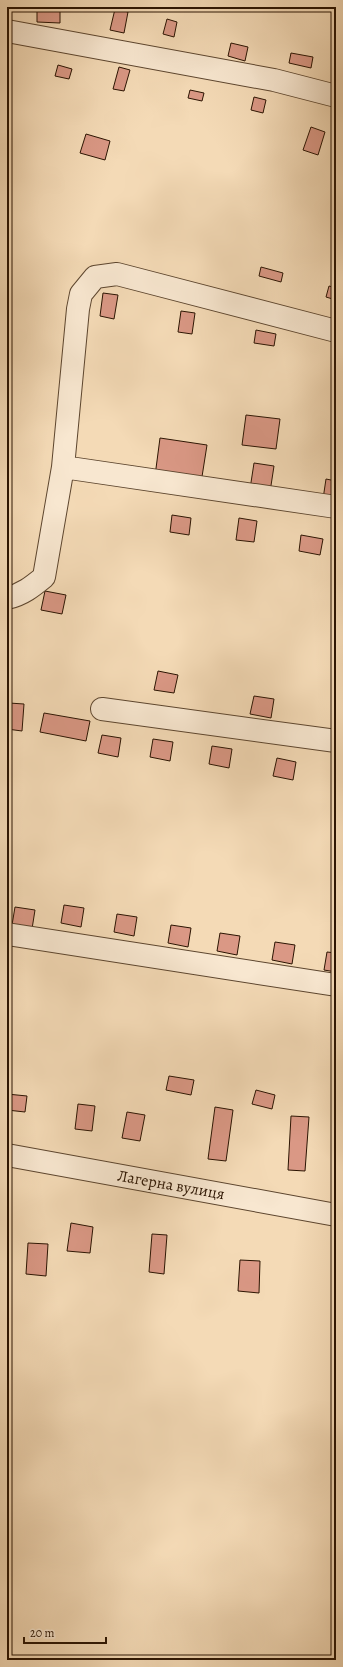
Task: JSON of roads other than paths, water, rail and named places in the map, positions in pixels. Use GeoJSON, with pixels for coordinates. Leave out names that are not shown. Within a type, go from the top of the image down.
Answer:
{"type":"FeatureCollection","features":[{"type":"Feature","properties":{"kind":"street"},"geometry":{"type":"LineString","coordinates":[[7,31],[274,80],[336,96]]}},
{"type":"Feature","properties":{"kind":"street"},"geometry":{"type":"LineString","coordinates":[[7,598],[14,597],[29,589],[44,577],[63,467],[78,309],[81,294],[95,277],[118,274],[336,331]]}},
{"type":"Feature","properties":{"kind":"street"},"geometry":{"type":"LineString","coordinates":[[63,467],[336,507]]}},
{"type":"Feature","properties":{"kind":"street"},"geometry":{"type":"LineString","coordinates":[[102,709],[336,742]]}},
{"type":"Feature","properties":{"kind":"street"},"geometry":{"type":"LineString","coordinates":[[7,934],[336,985]]}},
{"type":"Feature","properties":{"kind":"street","name":"Лагерна вулиця"},"geometry":{"type":"LineString","coordinates":[[7,1155],[336,1215]]}}]}
